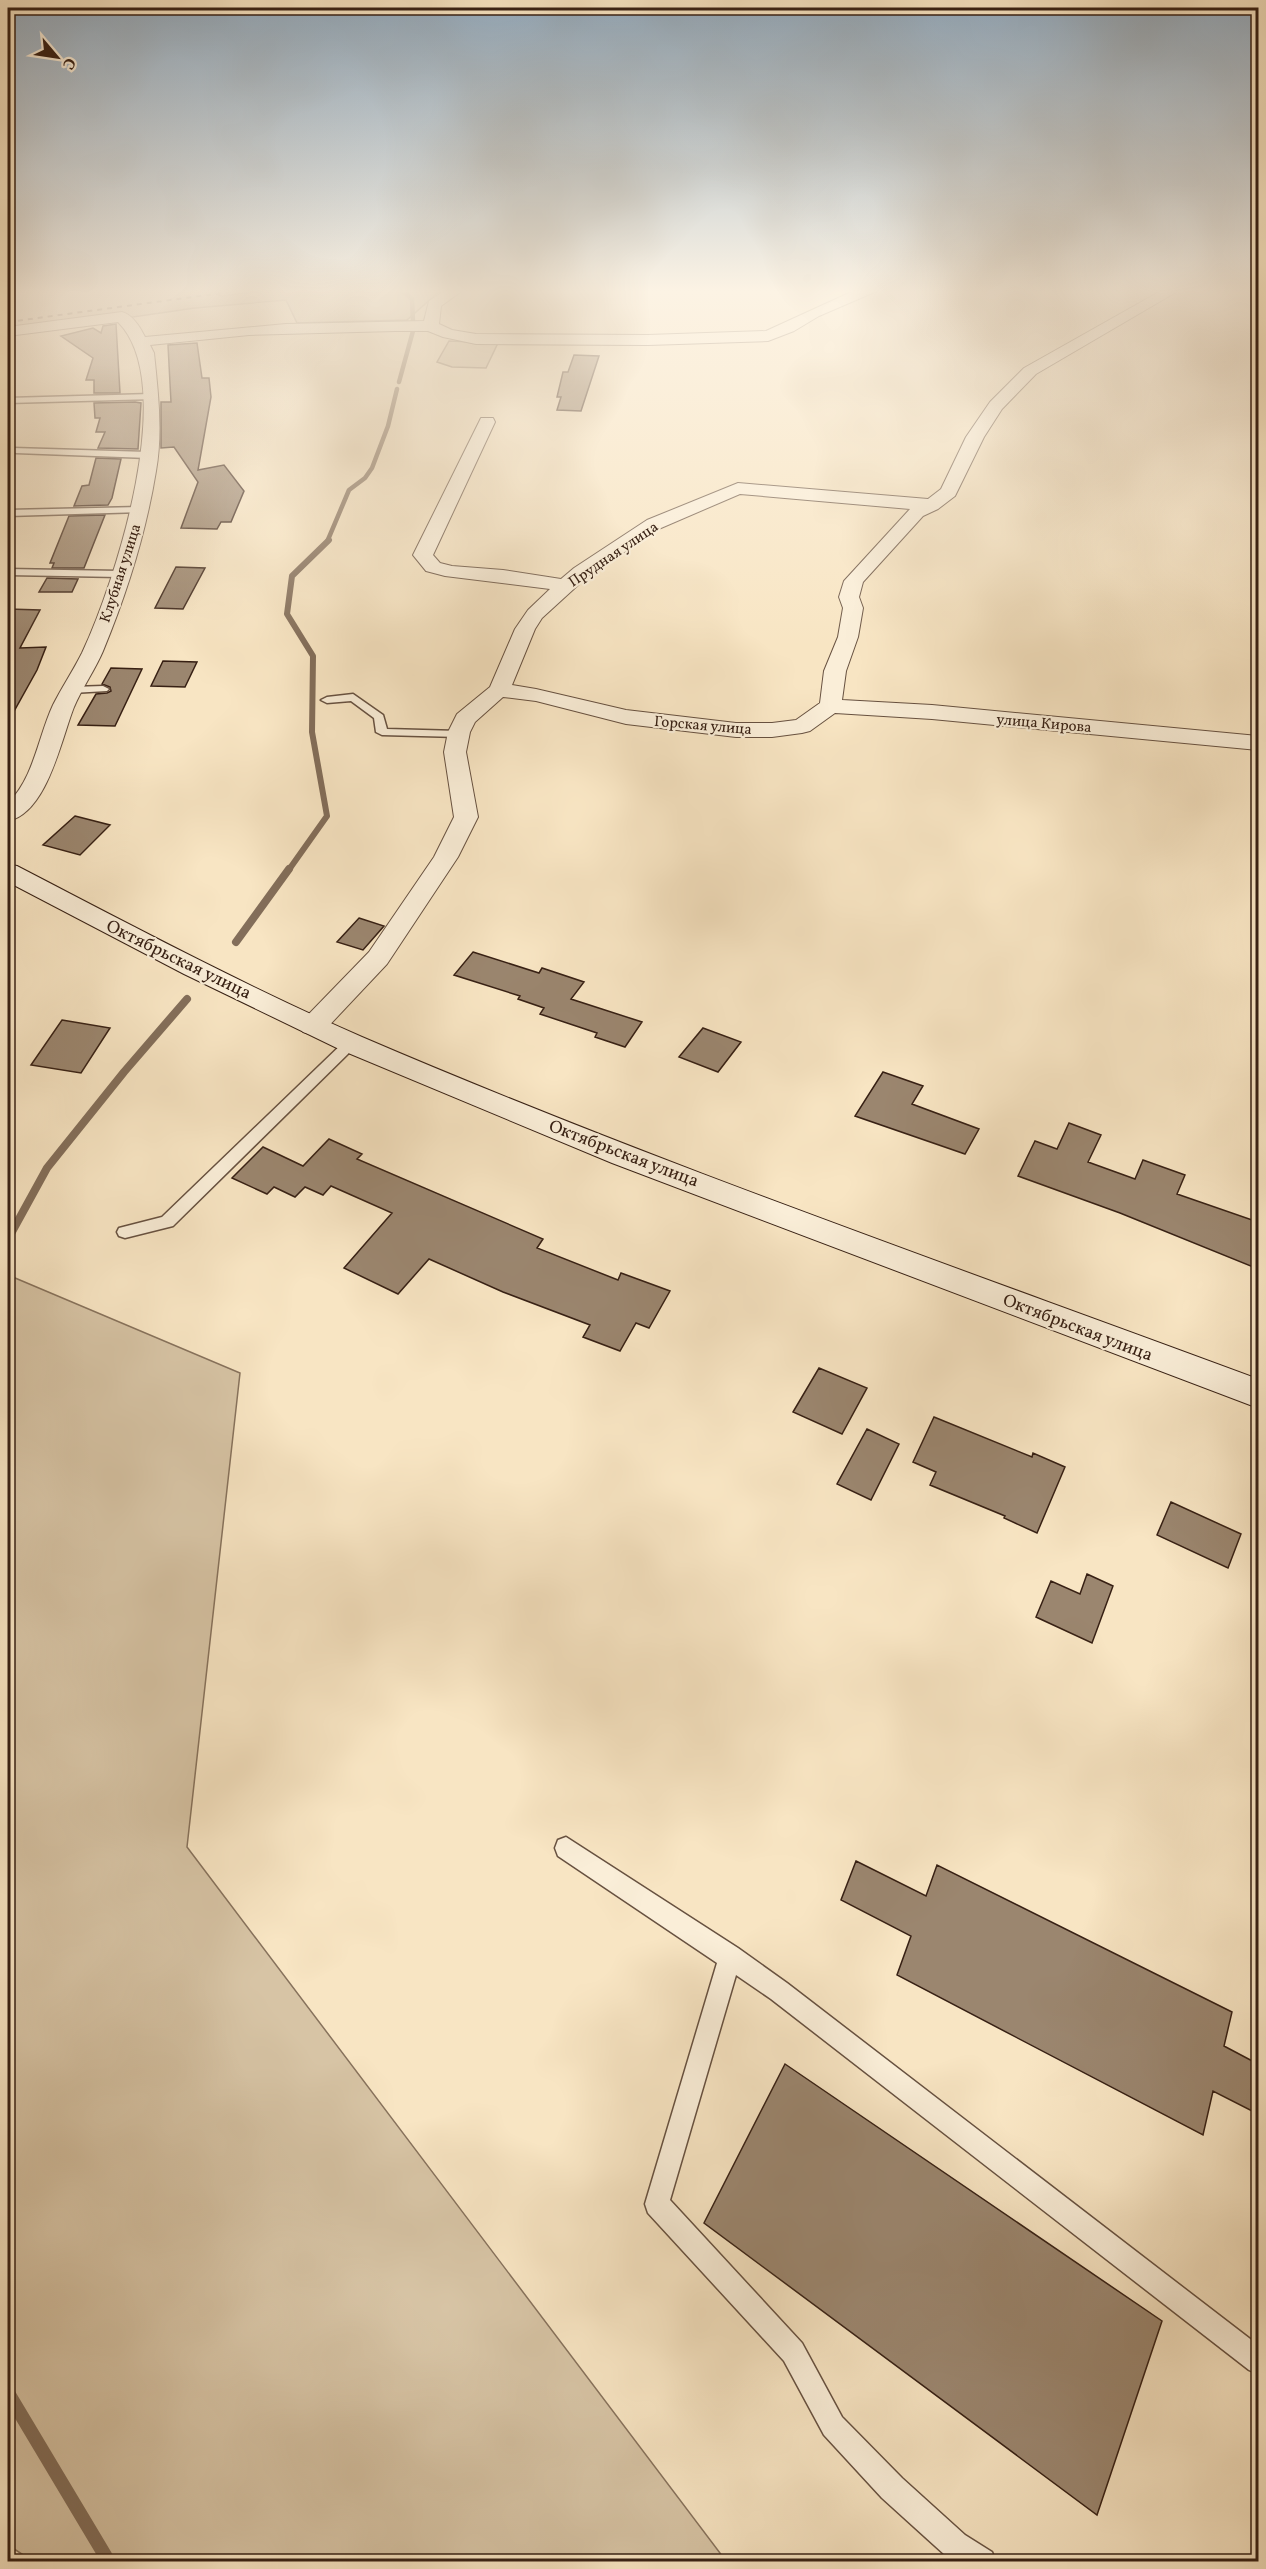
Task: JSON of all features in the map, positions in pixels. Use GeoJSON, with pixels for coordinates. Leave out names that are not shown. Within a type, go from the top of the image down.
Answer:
{"type":"FeatureCollection","features":[{"type":"Feature","properties":{"kind":"main road","name":"Октябрьская улица"},"geometry":{"type":"LineString","coordinates":[[8,872],[351,1043],[623,1155],[1258,1394]]}},
{"type":"Feature","properties":{"kind":"street","name":"Клубная улица"},"geometry":{"type":"LineString","coordinates":[[8,814],[34,787],[64,705],[92,653],[105,620],[134,536],[140,510],[148,455],[151,408]]}},
{"type":"Feature","properties":{"kind":"street"},"geometry":{"type":"LineString","coordinates":[[830,706],[835,671],[848,637],[853,608],[849,597],[854,581],[916,512],[932,505],[949,492],[961,463],[984,423],[997,408]]}},
{"type":"Feature","properties":{"kind":"street"},"geometry":{"type":"LineString","coordinates":[[487,422],[423,555],[434,567],[452,572],[503,576],[566,585]]}},
{"type":"Feature","properties":{"kind":"street","name":"Прудная улица"},"geometry":{"type":"LineString","coordinates":[[499,690],[525,629],[535,614],[581,572],[654,524],[738,488],[932,505]]}},
{"type":"Feature","properties":{"kind":"street"},"geometry":{"type":"LineString","coordinates":[[313,1026],[378,958],[440,866],[466,817],[455,753],[459,734],[472,710],[499,690]]}},
{"type":"Feature","properties":{"kind":"street","name":"Горская улица"},"geometry":{"type":"LineString","coordinates":[[499,690],[536,695],[626,717],[736,730],[772,730],[802,726],[830,706]]}},
{"type":"Feature","properties":{"kind":"street","name":"улица Кирова"},"geometry":{"type":"LineString","coordinates":[[830,706],[932,712],[1258,743]]}},
{"type":"Feature","properties":{"kind":"lane"},"geometry":{"type":"LineString","coordinates":[[16,450],[148,455]]}},
{"type":"Feature","properties":{"kind":"lane"},"geometry":{"type":"LineString","coordinates":[[8,513],[140,510]]}},
{"type":"Feature","properties":{"kind":"lane"},"geometry":{"type":"LineString","coordinates":[[8,572],[120,574]]}},
{"type":"Feature","properties":{"kind":"lane"},"geometry":{"type":"LineString","coordinates":[[72,690],[104,689]]}},
{"type":"Feature","properties":{"kind":"lane"},"geometry":{"type":"LineString","coordinates":[[327,700],[353,697],[379,717],[381,732],[459,734]]}},
{"type":"Feature","properties":{"kind":"lane"},"geometry":{"type":"LineString","coordinates":[[125,1232],[167,1222],[351,1043]]}},
{"type":"Feature","properties":{"kind":"lane"},"geometry":{"type":"LineString","coordinates":[[566,1848],[779,1991],[1258,2361]]}},
{"type":"Feature","properties":{"kind":"lane"},"geometry":{"type":"LineString","coordinates":[[730,1956],[657,2204],[793,2352],[833,2426],[892,2488],[955,2545],[982,2562]]}},
{"type":"Feature","properties":{"kind":"shaded area"},"geometry":{"type":"Polygon","coordinates":[[[8,1275],[240,1373],[187,1847],[726,2561],[34,2562],[8,2545],[8,1275]]]}},
{"type":"Feature","properties":{"kind":"building"},"geometry":{"type":"Polygon","coordinates":[[[94,408],[141,408],[138,449],[98,448],[105,432],[96,432],[100,418],[95,418],[94,408]]]}},
{"type":"Feature","properties":{"kind":"building"},"geometry":{"type":"Polygon","coordinates":[[[161,408],[209,408],[198,470],[224,465],[244,491],[231,522],[221,522],[217,529],[181,528],[198,482],[174,447],[161,448],[161,408]]]}},
{"type":"Feature","properties":{"kind":"building"},"geometry":{"type":"Polygon","coordinates":[[[558,408],[582,408],[581,411],[557,410],[558,408]]]}},
{"type":"Feature","properties":{"kind":"building"},"geometry":{"type":"Polygon","coordinates":[[[96,458],[121,459],[112,498],[108,505],[74,506],[82,486],[89,485],[96,458]]]}},
{"type":"Feature","properties":{"kind":"building"},"geometry":{"type":"Polygon","coordinates":[[[105,515],[84,568],[52,568],[54,563],[50,563],[69,516],[105,515]]]}},
{"type":"Feature","properties":{"kind":"building"},"geometry":{"type":"Polygon","coordinates":[[[176,567],[205,568],[183,609],[155,608],[176,567]]]}},
{"type":"Feature","properties":{"kind":"building"},"geometry":{"type":"Polygon","coordinates":[[[47,578],[78,579],[72,592],[39,592],[47,578]]]}},
{"type":"Feature","properties":{"kind":"building"},"geometry":{"type":"Polygon","coordinates":[[[8,609],[40,610],[20,648],[46,647],[37,670],[8,722],[8,609]]]}},
{"type":"Feature","properties":{"kind":"building"},"geometry":{"type":"Polygon","coordinates":[[[163,661],[197,662],[185,687],[151,686],[163,661]]]}},
{"type":"Feature","properties":{"kind":"building"},"geometry":{"type":"Polygon","coordinates":[[[111,668],[142,669],[115,726],[78,725],[96,694],[111,691],[110,687],[102,684],[111,668]]]}},
{"type":"Feature","properties":{"kind":"building"},"geometry":{"type":"Polygon","coordinates":[[[75,816],[110,825],[80,855],[43,845],[75,816]]]}},
{"type":"Feature","properties":{"kind":"building"},"geometry":{"type":"Polygon","coordinates":[[[359,918],[384,926],[363,950],[337,942],[359,918]]]}},
{"type":"Feature","properties":{"kind":"building"},"geometry":{"type":"Polygon","coordinates":[[[473,952],[539,973],[542,968],[584,982],[571,999],[642,1022],[625,1047],[595,1037],[597,1033],[540,1014],[544,1008],[518,999],[520,996],[454,975],[473,952]]]}},
{"type":"Feature","properties":{"kind":"building"},"geometry":{"type":"Polygon","coordinates":[[[62,1020],[110,1028],[81,1073],[31,1065],[62,1020]]]}},
{"type":"Feature","properties":{"kind":"building"},"geometry":{"type":"Polygon","coordinates":[[[703,1028],[741,1042],[718,1072],[679,1057],[703,1028]]]}},
{"type":"Feature","properties":{"kind":"building"},"geometry":{"type":"Polygon","coordinates":[[[883,1072],[923,1086],[912,1104],[979,1129],[965,1154],[855,1116],[883,1072]]]}},
{"type":"Feature","properties":{"kind":"building"},"geometry":{"type":"Polygon","coordinates":[[[1069,1123],[1101,1135],[1088,1162],[1135,1179],[1143,1160],[1185,1175],[1177,1194],[1258,1222],[1258,1269],[1120,1213],[1018,1176],[1035,1141],[1057,1149],[1069,1123]]]}},
{"type":"Feature","properties":{"kind":"building"},"geometry":{"type":"Polygon","coordinates":[[[329,1139],[362,1154],[357,1159],[543,1239],[537,1248],[618,1280],[621,1273],[670,1291],[649,1328],[636,1323],[620,1351],[583,1337],[590,1325],[503,1292],[429,1259],[398,1294],[344,1268],[392,1213],[331,1186],[323,1195],[305,1187],[295,1197],[274,1187],[267,1194],[232,1178],[263,1147],[303,1166],[329,1139]]]}},
{"type":"Feature","properties":{"kind":"building"},"geometry":{"type":"Polygon","coordinates":[[[819,1368],[867,1388],[842,1434],[793,1412],[819,1368]]]}},
{"type":"Feature","properties":{"kind":"building"},"geometry":{"type":"Polygon","coordinates":[[[934,1417],[1032,1457],[1033,1453],[1065,1467],[1037,1533],[1004,1518],[1005,1516],[930,1485],[936,1472],[913,1462],[934,1417]]]}},
{"type":"Feature","properties":{"kind":"building"},"geometry":{"type":"Polygon","coordinates":[[[867,1429],[899,1444],[871,1500],[837,1484],[867,1429]]]}},
{"type":"Feature","properties":{"kind":"building"},"geometry":{"type":"Polygon","coordinates":[[[1171,1502],[1241,1534],[1228,1568],[1157,1535],[1171,1502]]]}},
{"type":"Feature","properties":{"kind":"building"},"geometry":{"type":"Polygon","coordinates":[[[1087,1574],[1113,1586],[1092,1643],[1036,1617],[1051,1581],[1080,1594],[1087,1574]]]}},
{"type":"Feature","properties":{"kind":"building"},"geometry":{"type":"Polygon","coordinates":[[[856,1861],[926,1896],[937,1865],[1232,2012],[1224,2046],[1258,2064],[1258,2114],[1213,2091],[1203,2135],[897,1975],[911,1936],[841,1900],[856,1861]]]}},
{"type":"Feature","properties":{"kind":"building"},"geometry":{"type":"Polygon","coordinates":[[[785,2064],[1162,2321],[1097,2515],[704,2223],[785,2064]]]}},
{"type":"Feature","properties":{"kind":"waterway"},"geometry":{"type":"LineString","coordinates":[[327,542],[349,490],[365,478],[372,468],[392,408]]}},
{"type":"Feature","properties":{"kind":"waterway"},"geometry":{"type":"LineString","coordinates":[[288,871],[327,816],[312,732],[313,656],[287,614],[292,576],[327,542]]}},
{"type":"Feature","properties":{"kind":"waterway"},"geometry":{"type":"LineString","coordinates":[[236,942],[289,869]]}},
{"type":"Feature","properties":{"kind":"waterway"},"geometry":{"type":"LineString","coordinates":[[8,1239],[47,1168],[124,1072],[187,999]]}},
{"type":"Feature","properties":{"kind":"waterway"},"geometry":{"type":"LineString","coordinates":[[8,2393],[109,2562]]}}]}
